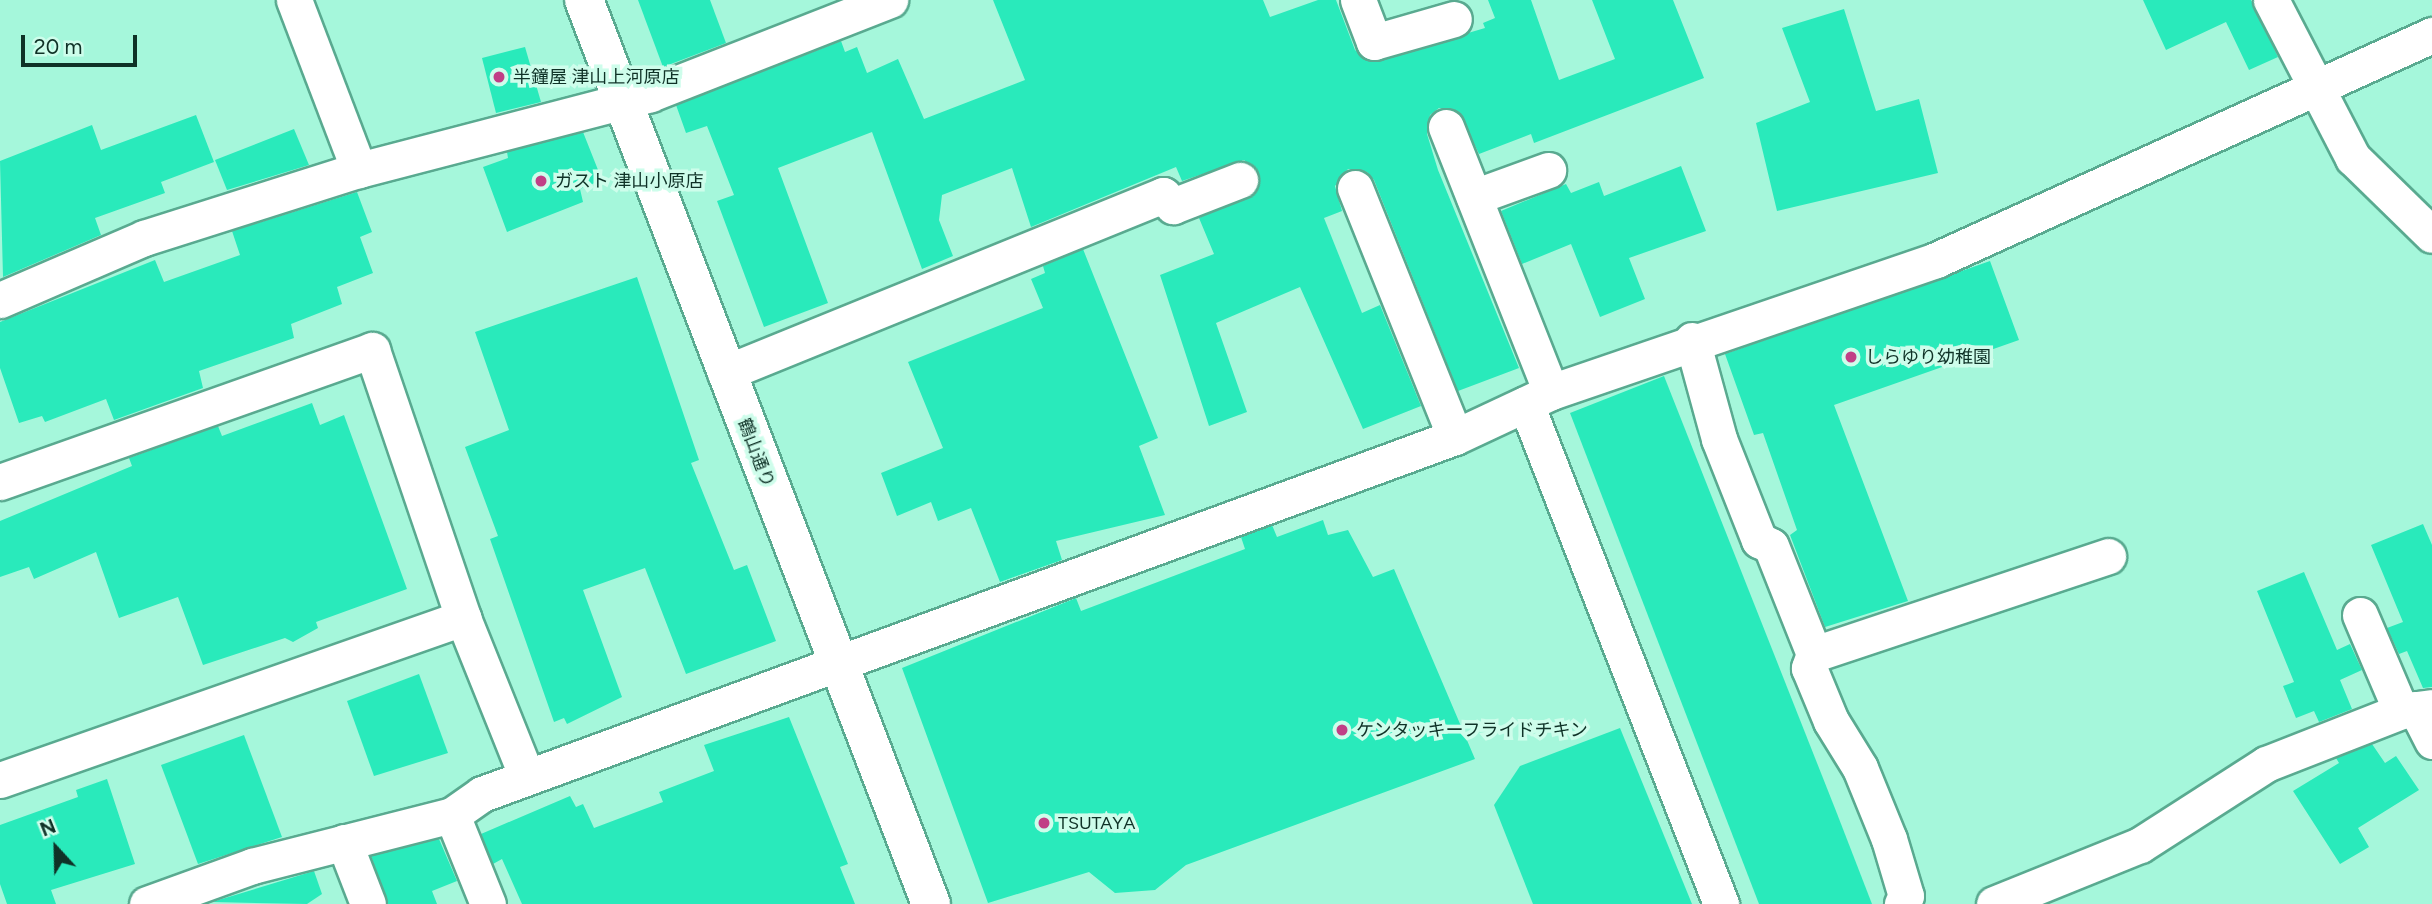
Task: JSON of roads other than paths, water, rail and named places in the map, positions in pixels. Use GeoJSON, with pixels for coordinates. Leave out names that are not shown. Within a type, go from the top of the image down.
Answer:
{"type":"FeatureCollection","features":[{"type":"Feature","properties":{"kind":"street"},"geometry":{"type":"LineString","coordinates":[[295,0],[359,170]]}},
{"type":"Feature","properties":{"kind":"street","name":"鶴山通り"},"geometry":{"type":"LineString","coordinates":[[584,0],[931,904]]}},
{"type":"Feature","properties":{"kind":"street"},"geometry":{"type":"LineString","coordinates":[[0,300],[144,238],[359,170],[622,102],[890,0]]}},
{"type":"Feature","properties":{"kind":"street"},"geometry":{"type":"LineString","coordinates":[[1358,0],[1374,42],[1454,19]]}},
{"type":"Feature","properties":{"kind":"street"},"geometry":{"type":"LineString","coordinates":[[2271,0],[2353,158],[2432,235]]}},
{"type":"Feature","properties":{"kind":"street"},"geometry":{"type":"LineString","coordinates":[[147,904],[252,866],[452,816],[482,794],[1455,437],[1538,398],[1692,340],[1936,260],[2317,91],[2432,35]]}},
{"type":"Feature","properties":{"kind":"street"},"geometry":{"type":"LineString","coordinates":[[1446,127],[1474,197],[1538,398],[1721,904]]}},
{"type":"Feature","properties":{"kind":"street"},"geometry":{"type":"LineString","coordinates":[[1474,197],[1548,170]]}},
{"type":"Feature","properties":{"kind":"street"},"geometry":{"type":"LineString","coordinates":[[725,373],[1163,195],[1172,206],[1240,180]]}},
{"type":"Feature","properties":{"kind":"street"},"geometry":{"type":"LineString","coordinates":[[1355,188],[1455,437]]}},
{"type":"Feature","properties":{"kind":"street"},"geometry":{"type":"LineString","coordinates":[[1692,340],[1718,439],[1759,540],[1771,546],[1814,654],[1809,668],[1831,721],[1860,768],[1889,839],[1906,896],[1902,904]]}},
{"type":"Feature","properties":{"kind":"street"},"geometry":{"type":"LineString","coordinates":[[0,482],[372,350],[463,618],[527,777]]}},
{"type":"Feature","properties":{"kind":"street"},"geometry":{"type":"LineString","coordinates":[[1814,654],[2108,556]]}},
{"type":"Feature","properties":{"kind":"street"},"geometry":{"type":"LineString","coordinates":[[2360,615],[2432,741]]}},
{"type":"Feature","properties":{"kind":"street"},"geometry":{"type":"LineString","coordinates":[[3,769],[463,618]]}},
{"type":"Feature","properties":{"kind":"street"},"geometry":{"type":"LineString","coordinates":[[1994,904],[2140,845],[2266,764],[2416,709]]}},
{"type":"Feature","properties":{"kind":"street"},"geometry":{"type":"LineString","coordinates":[[452,816],[488,904]]}},
{"type":"Feature","properties":{"kind":"street"},"geometry":{"type":"LineString","coordinates":[[344,842],[368,904]]}},
{"type":"Feature","properties":{"kind":"place","name":"半鐘屋 津山上河原店"},"geometry":{"type":"Point","coordinates":[499,77]}},
{"type":"Feature","properties":{"kind":"place","name":"ガスト 津山小原店"},"geometry":{"type":"Point","coordinates":[541,181]}},
{"type":"Feature","properties":{"kind":"place","name":"しらゆり幼稚園"},"geometry":{"type":"Point","coordinates":[1851,357]}},
{"type":"Feature","properties":{"kind":"place","name":"ケンタッキーフライドチキン"},"geometry":{"type":"Point","coordinates":[1342,730]}},
{"type":"Feature","properties":{"kind":"place","name":"TSUTAYA"},"geometry":{"type":"Point","coordinates":[1044,823]}}]}
